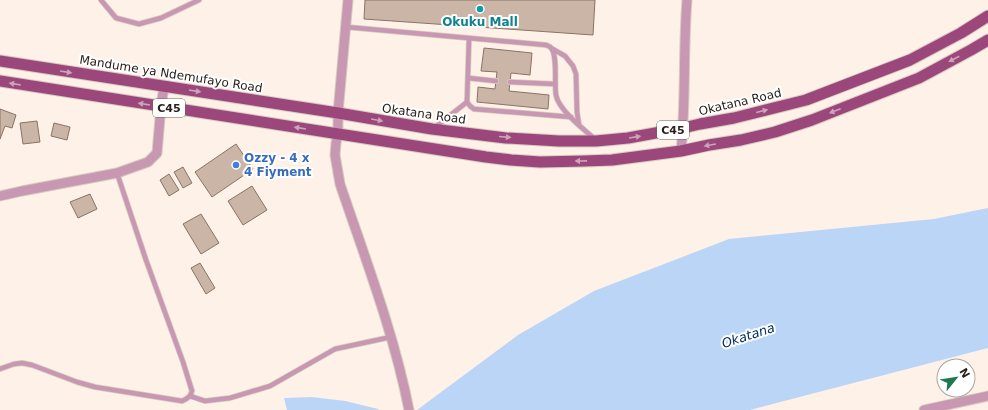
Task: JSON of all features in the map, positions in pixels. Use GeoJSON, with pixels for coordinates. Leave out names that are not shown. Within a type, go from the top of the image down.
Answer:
{"type":"FeatureCollection","features":[{"type":"Feature","properties":{"kind":"main road","name":"Okatana Road"},"geometry":{"type":"LineString","coordinates":[[338,113],[432,129],[506,138],[559,141],[596,141],[635,137],[734,118],[806,100],[910,60],[961,33],[988,16]]}},
{"type":"Feature","properties":{"kind":"main road","name":"C45"},"geometry":{"type":"LineString","coordinates":[[0,81],[486,157],[518,161],[584,162],[681,151],[768,134],[812,120],[919,78],[988,40]]}},
{"type":"Feature","properties":{"kind":"main road","name":"Mandume ya Ndemufayo Road"},"geometry":{"type":"LineString","coordinates":[[0,61],[338,113]]}},
{"type":"Feature","properties":{"kind":"street"},"geometry":{"type":"LineString","coordinates":[[348,0],[338,113],[338,134],[335,155],[340,184],[391,337],[408,410]]}},
{"type":"Feature","properties":{"kind":"street"},"geometry":{"type":"LineString","coordinates":[[681,151],[684,128],[684,30],[687,0]]}},
{"type":"Feature","properties":{"kind":"street"},"geometry":{"type":"LineString","coordinates":[[0,196],[22,190],[117,173],[148,162],[157,153],[164,87]]}},
{"type":"Feature","properties":{"kind":"street"},"geometry":{"type":"LineString","coordinates":[[924,410],[988,396]]}},
{"type":"Feature","properties":{"kind":"lane"},"geometry":{"type":"LineString","coordinates":[[100,0],[116,18],[139,24],[161,18],[199,0]]}},
{"type":"Feature","properties":{"kind":"lane"},"geometry":{"type":"LineString","coordinates":[[346,27],[546,45],[565,56],[576,74],[577,112],[579,125]]}},
{"type":"Feature","properties":{"kind":"lane"},"geometry":{"type":"LineString","coordinates":[[469,38],[467,102],[470,106],[474,109],[571,117]]}},
{"type":"Feature","properties":{"kind":"lane"},"geometry":{"type":"LineString","coordinates":[[551,48],[554,55],[556,96],[562,107],[596,141]]}},
{"type":"Feature","properties":{"kind":"lane"},"geometry":{"type":"LineString","coordinates":[[468,78],[496,81]]}},
{"type":"Feature","properties":{"kind":"lane"},"geometry":{"type":"LineString","coordinates":[[510,82],[555,84]]}},
{"type":"Feature","properties":{"kind":"lane"},"geometry":{"type":"LineString","coordinates":[[432,129],[467,102]]}},
{"type":"Feature","properties":{"kind":"lane"},"geometry":{"type":"LineString","coordinates":[[0,369],[22,363],[32,365],[77,382],[95,387],[182,401],[190,396],[192,390],[183,362],[146,260],[117,173]]}},
{"type":"Feature","properties":{"kind":"lane"},"geometry":{"type":"LineString","coordinates":[[190,396],[205,401],[230,398],[270,386],[335,349],[391,337]]}},
{"type":"Feature","properties":{"kind":"water","name":"Okatana"},"geometry":{"type":"Polygon","coordinates":[[[988,208],[988,348],[950,358],[936,358],[936,362],[750,410],[417,410],[518,335],[594,291],[729,239],[934,219],[988,208]]]}},
{"type":"Feature","properties":{"kind":"water"},"geometry":{"type":"Polygon","coordinates":[[[312,397],[345,401],[379,410],[287,410],[284,398],[312,397]]]}},
{"type":"Feature","properties":{"kind":"building","name":"Okuku Mall"},"geometry":{"type":"Polygon","coordinates":[[[365,0],[595,0],[593,35],[364,19],[365,0]]]}},
{"type":"Feature","properties":{"kind":"building"},"geometry":{"type":"Polygon","coordinates":[[[484,48],[532,53],[530,75],[511,73],[509,91],[549,95],[548,109],[477,102],[478,87],[495,89],[497,72],[481,71],[484,48]]]}},
{"type":"Feature","properties":{"kind":"building"},"geometry":{"type":"Polygon","coordinates":[[[0,109],[16,115],[12,128],[5,126],[0,139],[0,109]]]}},
{"type":"Feature","properties":{"kind":"building"},"geometry":{"type":"Polygon","coordinates":[[[37,121],[40,142],[23,144],[20,123],[37,121]]]}},
{"type":"Feature","properties":{"kind":"building"},"geometry":{"type":"Polygon","coordinates":[[[54,123],[70,127],[67,140],[51,136],[54,123]]]}},
{"type":"Feature","properties":{"kind":"building"},"geometry":{"type":"Polygon","coordinates":[[[236,144],[253,169],[212,197],[195,172],[236,144]]]}},
{"type":"Feature","properties":{"kind":"building"},"geometry":{"type":"Polygon","coordinates":[[[183,167],[192,183],[183,188],[174,172],[183,167]]]}},
{"type":"Feature","properties":{"kind":"building"},"geometry":{"type":"Polygon","coordinates":[[[169,174],[179,190],[169,196],[160,180],[169,174]]]}},
{"type":"Feature","properties":{"kind":"building"},"geometry":{"type":"Polygon","coordinates":[[[252,186],[267,210],[243,225],[228,201],[252,186]]]}},
{"type":"Feature","properties":{"kind":"building"},"geometry":{"type":"Polygon","coordinates":[[[90,194],[97,209],[78,218],[70,202],[90,194]]]}},
{"type":"Feature","properties":{"kind":"building"},"geometry":{"type":"Polygon","coordinates":[[[201,214],[219,243],[201,254],[183,224],[201,214]]]}},
{"type":"Feature","properties":{"kind":"building"},"geometry":{"type":"Polygon","coordinates":[[[200,263],[215,288],[206,294],[191,268],[200,263]]]}},
{"type":"Feature","properties":{"kind":"place","name":"Okuku Mall"},"geometry":{"type":"Point","coordinates":[480,9]}},
{"type":"Feature","properties":{"kind":"place","name":"Ozzy - 4 x 4 Fiyment"},"geometry":{"type":"Point","coordinates":[236,165]}}]}
